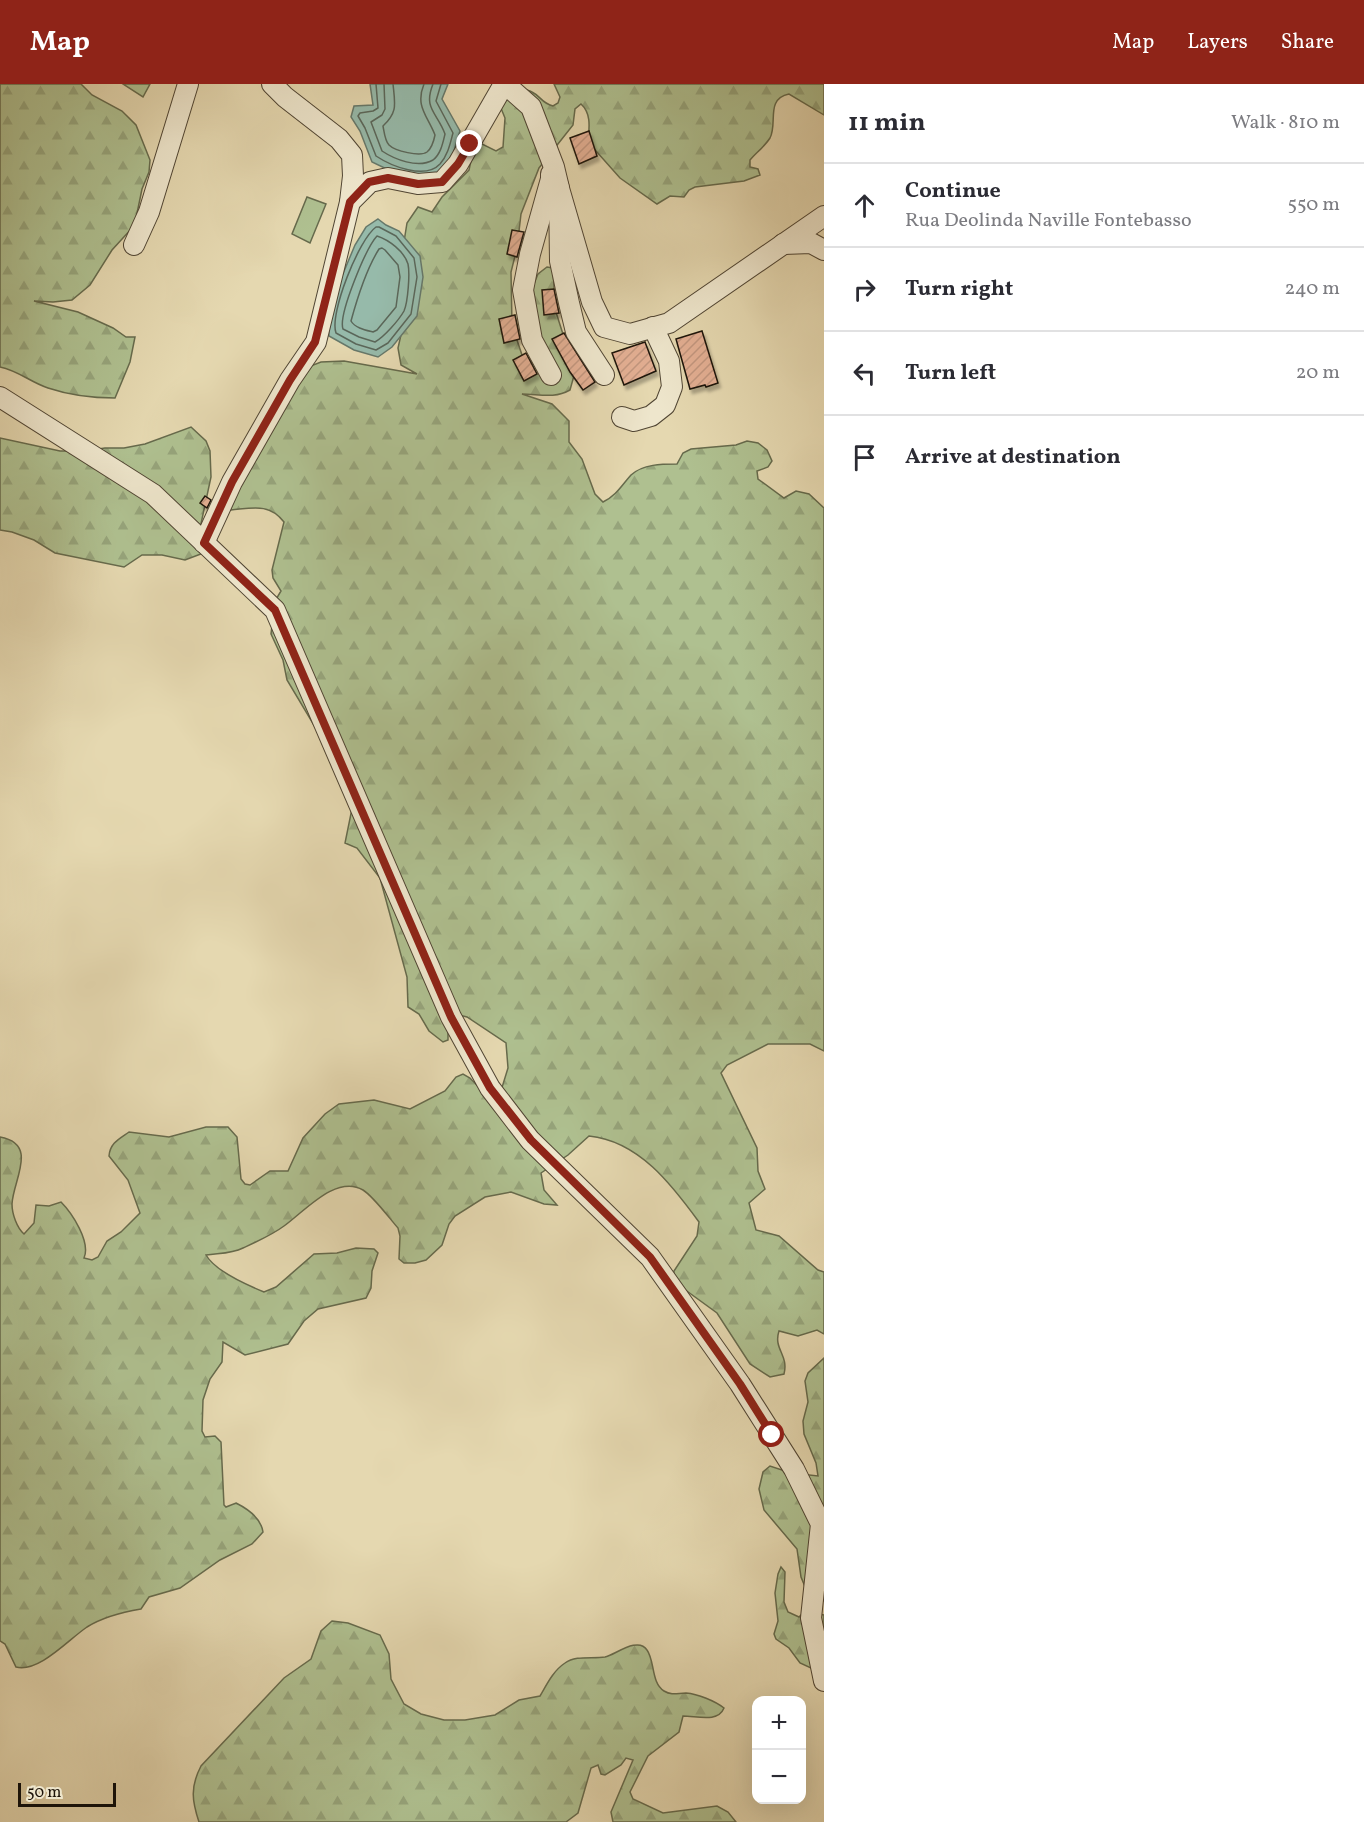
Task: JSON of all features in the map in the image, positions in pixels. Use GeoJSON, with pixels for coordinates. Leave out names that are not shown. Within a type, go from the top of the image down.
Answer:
{"type":"FeatureCollection","features":[{"type":"Feature","properties":{"kind":"street"},"geometry":{"type":"LineString","coordinates":[[134,245],[149,212],[188,84]]}},
{"type":"Feature","properties":{"kind":"street"},"geometry":{"type":"LineString","coordinates":[[204,543],[232,482],[290,380],[315,342],[350,202],[353,176],[352,155],[339,139],[272,84]]}},
{"type":"Feature","properties":{"kind":"street"},"geometry":{"type":"LineString","coordinates":[[350,202],[369,182],[388,178],[418,184],[442,182],[458,164],[505,84],[531,107],[551,159],[592,302],[604,327],[630,334],[669,323],[824,216]]}},
{"type":"Feature","properties":{"kind":"street"},"geometry":{"type":"LineString","coordinates":[[551,159],[551,179],[530,254],[524,290],[532,340],[551,375]]}},
{"type":"Feature","properties":{"kind":"street"},"geometry":{"type":"LineString","coordinates":[[558,185],[560,261],[576,332],[604,375]]}},
{"type":"Feature","properties":{"kind":"street"},"geometry":{"type":"LineString","coordinates":[[783,244],[811,243],[824,250]]}},
{"type":"Feature","properties":{"kind":"street"},"geometry":{"type":"LineString","coordinates":[[622,417],[634,421],[651,416],[665,405],[669,396],[672,387],[669,361],[654,327]]}},
{"type":"Feature","properties":{"kind":"street"},"geometry":{"type":"LineString","coordinates":[[0,397],[153,494],[275,610],[451,1017],[490,1088],[531,1140],[650,1257],[740,1384],[794,1469],[821,1524],[811,1618],[824,1681]]}},
{"type":"Feature","properties":{"kind":"green space"},"geometry":{"type":"Polygon","coordinates":[[[0,84],[81,84],[92,95],[122,111],[136,125],[150,160],[134,228],[112,250],[90,285],[72,300],[34,301],[78,312],[113,328],[126,337],[135,337],[130,362],[115,398],[81,396],[56,390],[0,367],[0,84]]]}},
{"type":"Feature","properties":{"kind":"green space"},"geometry":{"type":"Polygon","coordinates":[[[123,84],[150,84],[143,97],[123,84]]]}},
{"type":"Feature","properties":{"kind":"green space"},"geometry":{"type":"Polygon","coordinates":[[[554,84],[824,84],[824,115],[789,94],[777,101],[770,138],[750,160],[750,167],[758,169],[760,175],[744,181],[695,187],[689,190],[684,197],[670,196],[657,204],[620,178],[588,142],[588,117],[581,104],[575,109],[573,125],[539,168],[521,214],[517,248],[511,272],[512,325],[522,355],[533,363],[538,359],[529,296],[538,274],[547,267],[553,268],[555,309],[575,372],[570,390],[564,393],[522,394],[552,404],[569,421],[569,442],[582,459],[595,494],[603,502],[608,500],[636,471],[647,467],[677,464],[683,453],[691,449],[736,445],[747,441],[758,443],[767,450],[772,461],[768,467],[757,471],[758,479],[784,498],[796,491],[809,494],[824,508],[824,1051],[810,1044],[768,1044],[727,1065],[721,1073],[757,1148],[758,1171],[765,1189],[749,1203],[756,1230],[779,1236],[818,1270],[824,1272],[824,1334],[817,1330],[798,1336],[779,1331],[778,1343],[785,1367],[784,1374],[770,1377],[750,1364],[717,1313],[673,1281],[674,1271],[697,1236],[699,1222],[653,1167],[623,1146],[607,1140],[589,1136],[568,1155],[541,1173],[544,1190],[557,1205],[544,1204],[511,1192],[485,1197],[455,1216],[449,1224],[442,1245],[426,1260],[415,1263],[404,1263],[399,1259],[398,1228],[367,1193],[353,1186],[331,1191],[264,1238],[234,1251],[206,1255],[216,1267],[264,1292],[276,1287],[314,1254],[337,1253],[356,1248],[374,1249],[378,1253],[372,1271],[371,1288],[366,1298],[318,1309],[304,1321],[288,1344],[245,1355],[223,1342],[222,1362],[210,1379],[203,1400],[202,1431],[205,1437],[215,1436],[221,1442],[224,1505],[226,1507],[236,1503],[245,1508],[257,1518],[263,1532],[252,1544],[220,1560],[180,1588],[149,1597],[141,1609],[113,1615],[93,1623],[44,1660],[34,1665],[16,1667],[5,1644],[0,1641],[0,1137],[12,1141],[18,1147],[21,1155],[12,1204],[15,1220],[21,1231],[24,1234],[34,1223],[36,1205],[49,1206],[61,1202],[75,1220],[83,1236],[84,1258],[92,1260],[98,1257],[107,1241],[121,1232],[140,1213],[128,1180],[109,1156],[113,1145],[129,1132],[169,1137],[206,1127],[228,1127],[237,1137],[241,1179],[245,1184],[250,1185],[270,1171],[288,1171],[303,1138],[325,1114],[339,1104],[374,1100],[410,1109],[445,1091],[456,1077],[463,1074],[470,1078],[491,1100],[500,1094],[508,1068],[506,1043],[467,1017],[459,1015],[448,1021],[448,1040],[443,1042],[429,1031],[419,1014],[408,1007],[407,977],[380,878],[357,848],[345,843],[355,794],[287,680],[283,660],[271,634],[275,601],[281,591],[273,578],[272,570],[284,522],[266,509],[231,510],[226,505],[308,367],[321,362],[344,361],[417,374],[401,365],[398,348],[408,304],[403,248],[407,223],[418,207],[432,212],[442,197],[469,170],[471,161],[460,145],[459,139],[476,141],[496,151],[503,147],[505,118],[496,96],[497,91],[528,90],[553,106],[558,103],[560,97],[554,84]]]}},
{"type":"Feature","properties":{"kind":"green space"},"geometry":{"type":"Polygon","coordinates":[[[307,197],[326,204],[310,243],[292,234],[307,197]]]}},
{"type":"Feature","properties":{"kind":"green space"},"geometry":{"type":"Polygon","coordinates":[[[191,427],[206,441],[210,451],[211,477],[199,533],[206,552],[185,560],[162,555],[142,555],[124,567],[55,553],[34,540],[0,530],[0,438],[60,451],[84,451],[145,444],[191,427]]]}},
{"type":"Feature","properties":{"kind":"green space"},"geometry":{"type":"Polygon","coordinates":[[[824,1358],[824,1601],[813,1596],[806,1589],[801,1577],[797,1549],[764,1510],[759,1489],[763,1472],[770,1466],[791,1473],[818,1476],[816,1463],[804,1434],[803,1421],[808,1402],[805,1381],[808,1373],[824,1358]]]}},
{"type":"Feature","properties":{"kind":"green space"},"geometry":{"type":"Polygon","coordinates":[[[781,1567],[785,1572],[784,1602],[788,1612],[799,1617],[805,1611],[824,1615],[824,1676],[800,1663],[789,1648],[776,1639],[774,1634],[778,1621],[775,1593],[781,1567]]]}},
{"type":"Feature","properties":{"kind":"green space"},"geometry":{"type":"Polygon","coordinates":[[[332,1621],[348,1623],[380,1635],[389,1654],[391,1679],[404,1704],[421,1714],[444,1720],[465,1720],[495,1715],[519,1700],[540,1696],[554,1674],[569,1661],[579,1658],[605,1657],[632,1646],[643,1646],[649,1655],[657,1683],[664,1691],[672,1694],[696,1695],[724,1708],[717,1716],[712,1717],[683,1716],[679,1732],[648,1756],[630,1792],[633,1799],[663,1813],[717,1806],[728,1812],[736,1822],[613,1822],[611,1812],[633,1760],[626,1758],[621,1765],[605,1775],[601,1774],[598,1765],[591,1768],[578,1813],[566,1822],[199,1822],[193,1794],[201,1766],[284,1678],[311,1659],[321,1631],[332,1621]]]}},
{"type":"Feature","properties":{"kind":"water"},"geometry":{"type":"Polygon","coordinates":[[[370,84],[448,84],[442,99],[460,131],[453,154],[442,171],[423,177],[397,174],[372,162],[360,131],[351,117],[354,106],[373,105],[370,84]]]}},
{"type":"Feature","properties":{"kind":"water"},"geometry":{"type":"Polygon","coordinates":[[[378,219],[399,231],[420,256],[423,277],[417,316],[392,347],[378,357],[354,350],[329,336],[328,321],[337,288],[355,245],[366,227],[378,219]]]}},
{"type":"Feature","properties":{"kind":"building"},"geometry":{"type":"Polygon","coordinates":[[[589,131],[597,156],[579,164],[570,138],[589,131]]]}},
{"type":"Feature","properties":{"kind":"building"},"geometry":{"type":"Polygon","coordinates":[[[512,230],[524,232],[517,257],[507,254],[512,230]]]}},
{"type":"Feature","properties":{"kind":"building"},"geometry":{"type":"Polygon","coordinates":[[[554,289],[559,313],[544,315],[542,290],[554,289]]]}},
{"type":"Feature","properties":{"kind":"building"},"geometry":{"type":"Polygon","coordinates":[[[515,315],[520,339],[504,343],[499,319],[515,315]]]}},
{"type":"Feature","properties":{"kind":"building"},"geometry":{"type":"Polygon","coordinates":[[[702,331],[718,383],[690,389],[676,339],[702,331]]]}},
{"type":"Feature","properties":{"kind":"building"},"geometry":{"type":"Polygon","coordinates":[[[564,333],[595,382],[583,390],[552,339],[564,333]]]}},
{"type":"Feature","properties":{"kind":"building"},"geometry":{"type":"Polygon","coordinates":[[[645,342],[656,371],[624,385],[612,353],[645,342]]]}},
{"type":"Feature","properties":{"kind":"building"},"geometry":{"type":"Polygon","coordinates":[[[526,353],[537,374],[524,381],[513,360],[526,353]]]}},
{"type":"Feature","properties":{"kind":"building"},"geometry":{"type":"Polygon","coordinates":[[[205,496],[211,500],[207,508],[200,503],[205,496]]]}},
{"type":"Feature","properties":{"kind":"route"},"geometry":{"type":"LineString","coordinates":[[470,144],[458,164],[442,182],[418,184],[388,178],[369,182],[350,202],[315,342],[290,380],[232,482],[204,543],[275,610],[451,1017],[490,1088],[531,1140],[650,1257],[740,1384],[772,1435]]}}]}
